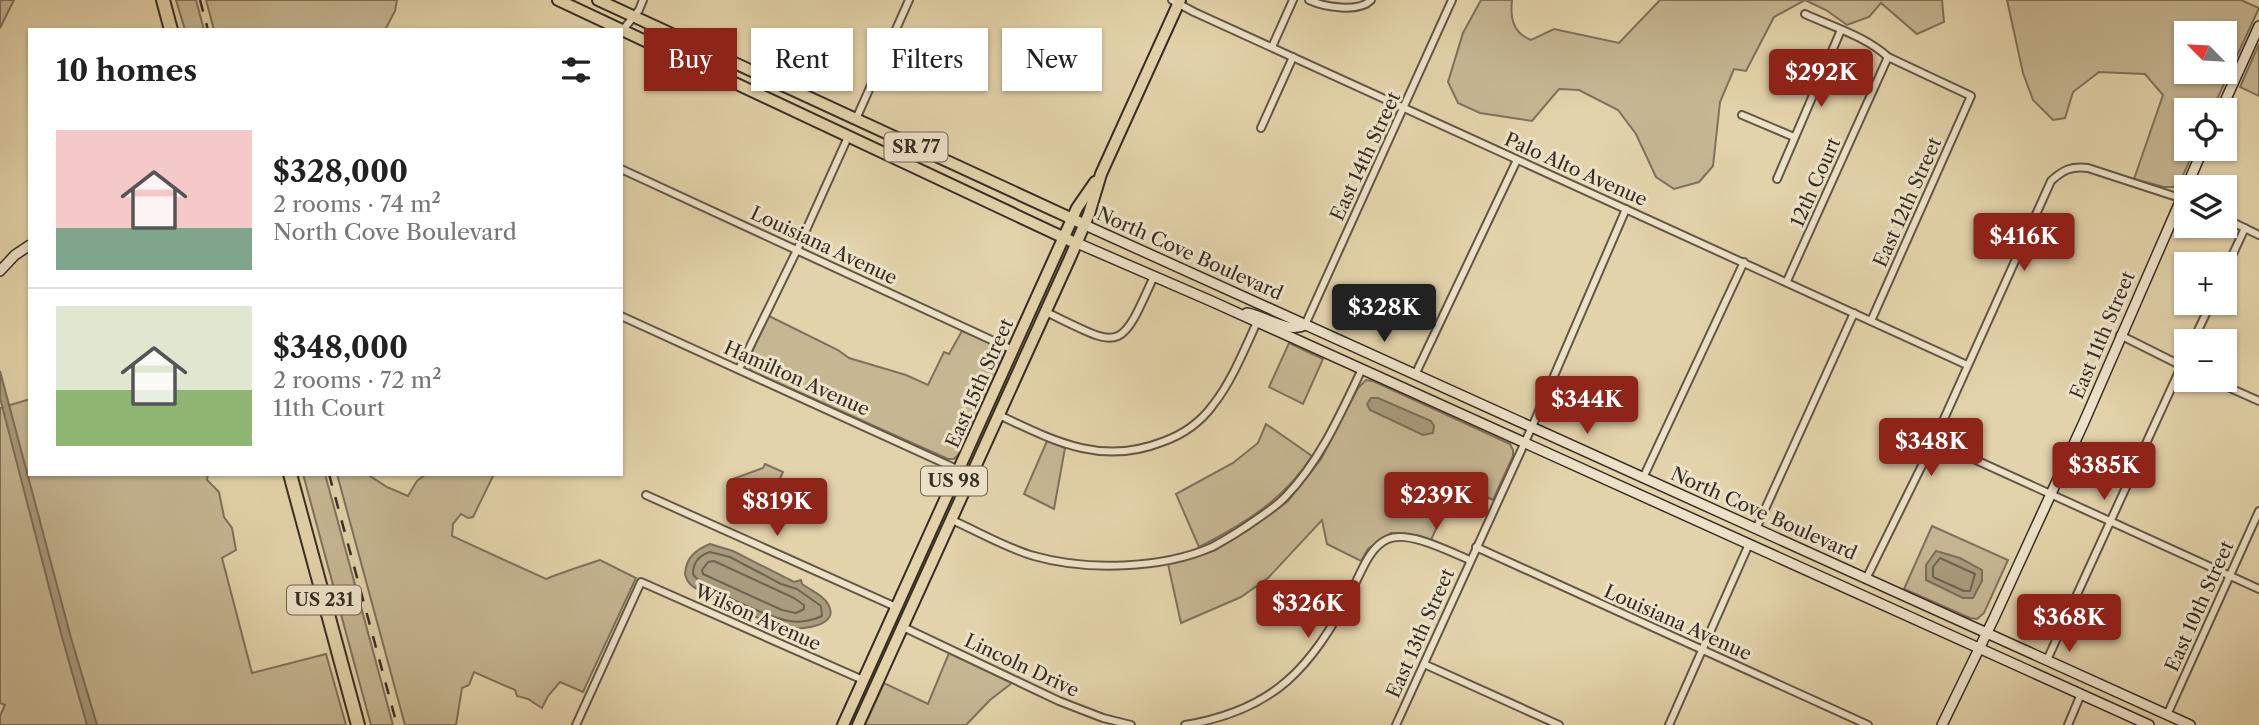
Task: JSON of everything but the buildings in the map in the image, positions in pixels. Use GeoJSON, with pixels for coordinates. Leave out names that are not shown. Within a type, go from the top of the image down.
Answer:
{"type":"FeatureCollection","features":[{"type":"Feature","properties":{"kind":"highway"},"geometry":{"type":"LineString","coordinates":[[163,0],[170,28]]}},
{"type":"Feature","properties":{"kind":"highway","name":"US 231"},"geometry":{"type":"LineString","coordinates":[[291,476],[358,725]]}},
{"type":"Feature","properties":{"kind":"main road","name":"North Cove Boulevard"},"geometry":{"type":"LineString","coordinates":[[558,0],[614,28]]}},
{"type":"Feature","properties":{"kind":"main road","name":"North Cove Boulevard"},"geometry":{"type":"LineString","coordinates":[[598,0],[1085,225],[2190,725]]}},
{"type":"Feature","properties":{"kind":"main road","name":"East 15th Street"},"geometry":{"type":"LineString","coordinates":[[858,725],[1085,225],[1101,174],[1177,1]]}},
{"type":"Feature","properties":{"kind":"main road"},"geometry":{"type":"LineString","coordinates":[[2226,98],[2259,26]]}},
{"type":"Feature","properties":{"kind":"main road","name":"North Cove Boulevard"},"geometry":{"type":"LineString","coordinates":[[623,32],[1065,238],[1235,312],[1259,319],[1362,369],[2149,725]]}},
{"type":"Feature","properties":{"kind":"main road","name":"East 15th Street"},"geometry":{"type":"LineString","coordinates":[[843,725],[1072,219],[1101,174]]}},
{"type":"Feature","properties":{"kind":"main road","name":"East 11th Street"},"geometry":{"type":"LineString","coordinates":[[1942,725],[2051,494],[2174,218]]}},
{"type":"Feature","properties":{"kind":"main road"},"geometry":{"type":"LineString","coordinates":[[0,271],[28,246]]}},
{"type":"Feature","properties":{"kind":"main road"},"geometry":{"type":"LineString","coordinates":[[1259,319],[1297,328],[1305,325]]}},
{"type":"Feature","properties":{"kind":"main road"},"geometry":{"type":"LineString","coordinates":[[1013,350],[1026,356]]}},
{"type":"Feature","properties":{"kind":"main road"},"geometry":{"type":"LineString","coordinates":[[986,409],[999,415]]}},
{"type":"Feature","properties":{"kind":"main road"},"geometry":{"type":"LineString","coordinates":[[959,470],[972,475]]}},
{"type":"Feature","properties":{"kind":"main road"},"geometry":{"type":"LineString","coordinates":[[939,514],[952,520]]}},
{"type":"Feature","properties":{"kind":"main road"},"geometry":{"type":"LineString","coordinates":[[896,607],[909,613]]}},
{"type":"Feature","properties":{"kind":"main road"},"geometry":{"type":"LineString","coordinates":[[890,622],[903,627]]}},
{"type":"Feature","properties":{"kind":"main road"},"geometry":{"type":"LineString","coordinates":[[863,680],[876,686]]}},
{"type":"Feature","properties":{"kind":"street"},"geometry":{"type":"LineString","coordinates":[[623,31],[643,0]]}},
{"type":"Feature","properties":{"kind":"street"},"geometry":{"type":"LineString","coordinates":[[856,119],[909,0]]}},
{"type":"Feature","properties":{"kind":"street"},"geometry":{"type":"LineString","coordinates":[[1272,47],[1293,0]]}},
{"type":"Feature","properties":{"kind":"street"},"geometry":{"type":"LineString","coordinates":[[1309,0],[1324,6],[1364,6],[1371,0]]}},
{"type":"Feature","properties":{"kind":"street","name":"East 14th Street"},"geometry":{"type":"LineString","coordinates":[[1305,325],[1452,0]]}},
{"type":"Feature","properties":{"kind":"street","name":"Palo Alto Avenue"},"geometry":{"type":"LineString","coordinates":[[1177,1],[1293,57],[1968,365]]}},
{"type":"Feature","properties":{"kind":"street"},"geometry":{"type":"LineString","coordinates":[[1805,14],[1879,49],[1888,57]]}},
{"type":"Feature","properties":{"kind":"street","name":"12th Court"},"geometry":{"type":"LineString","coordinates":[[1777,179],[1842,30]]}},
{"type":"Feature","properties":{"kind":"street"},"geometry":{"type":"LineString","coordinates":[[1261,128],[1293,57]]}},
{"type":"Feature","properties":{"kind":"street","name":"12th Court"},"geometry":{"type":"LineString","coordinates":[[1787,281],[1888,57]]}},
{"type":"Feature","properties":{"kind":"street","name":"East 12th Street"},"geometry":{"type":"LineString","coordinates":[[1871,321],[1971,96],[1888,57]]}},
{"type":"Feature","properties":{"kind":"street"},"geometry":{"type":"LineString","coordinates":[[1742,115],[1794,137]]}},
{"type":"Feature","properties":{"kind":"street"},"geometry":{"type":"LineString","coordinates":[[739,369],[848,137]]}},
{"type":"Feature","properties":{"kind":"street"},"geometry":{"type":"LineString","coordinates":[[1415,375],[1517,160]]}},
{"type":"Feature","properties":{"kind":"street"},"geometry":{"type":"LineString","coordinates":[[1866,579],[1934,441],[2051,181],[2063,170],[2088,168],[2174,196]]}},
{"type":"Feature","properties":{"kind":"street","name":"Louisiana Avenue"},"geometry":{"type":"LineString","coordinates":[[623,170],[1013,350]]}},
{"type":"Feature","properties":{"kind":"street","name":"East 13th Street"},"geometry":{"type":"LineString","coordinates":[[1396,725],[1532,427],[1626,209]]}},
{"type":"Feature","properties":{"kind":"street"},"geometry":{"type":"LineString","coordinates":[[2237,224],[2259,235]]}},
{"type":"Feature","properties":{"kind":"street"},"geometry":{"type":"LineString","coordinates":[[2234,252],[2245,228]]}},
{"type":"Feature","properties":{"kind":"street"},"geometry":{"type":"LineString","coordinates":[[1643,478],[1744,262]]}},
{"type":"Feature","properties":{"kind":"street"},"geometry":{"type":"LineString","coordinates":[[1046,312],[1098,337],[1116,337],[1126,332],[1133,322],[1154,276]]}},
{"type":"Feature","properties":{"kind":"street"},"geometry":{"type":"LineString","coordinates":[[1756,529],[1854,313]]}},
{"type":"Feature","properties":{"kind":"street","name":"Hamilton Avenue"},"geometry":{"type":"LineString","coordinates":[[623,317],[959,470]]}},
{"type":"Feature","properties":{"kind":"street"},"geometry":{"type":"LineString","coordinates":[[999,415],[1063,444],[1083,450],[1128,452],[1160,443],[1190,428],[1212,407],[1259,319]]}},
{"type":"Feature","properties":{"kind":"street"},"geometry":{"type":"LineString","coordinates":[[2120,335],[2174,362]]}},
{"type":"Feature","properties":{"kind":"street"},"geometry":{"type":"LineString","coordinates":[[952,520],[1021,552],[1082,564],[1110,566],[1150,563],[1212,547],[1272,508],[1291,491],[1317,457],[1362,369]]}},
{"type":"Feature","properties":{"kind":"street"},"geometry":{"type":"LineString","coordinates":[[2047,660],[2174,386]]}},
{"type":"Feature","properties":{"kind":"street"},"geometry":{"type":"LineString","coordinates":[[2237,391],[2259,401]]}},
{"type":"Feature","properties":{"kind":"street"},"geometry":{"type":"LineString","coordinates":[[1934,441],[2259,589]]}},
{"type":"Feature","properties":{"kind":"street"},"geometry":{"type":"LineString","coordinates":[[646,495],[896,607]]}},
{"type":"Feature","properties":{"kind":"street","name":"East 10th Street"},"geometry":{"type":"LineString","coordinates":[[2167,715],[2259,511]]}},
{"type":"Feature","properties":{"kind":"street"},"geometry":{"type":"LineString","coordinates":[[1185,725],[1212,723],[1278,689],[1298,672],[1318,650],[1371,552],[1387,539],[1417,539],[1470,560]]}},
{"type":"Feature","properties":{"kind":"street"},"geometry":{"type":"LineString","coordinates":[[1668,725],[1749,544]]}},
{"type":"Feature","properties":{"kind":"street","name":"Louisiana Avenue"},"geometry":{"type":"LineString","coordinates":[[1476,547],[1868,725]]}},
{"type":"Feature","properties":{"kind":"street","name":"Wilson Avenue"},"geometry":{"type":"LineString","coordinates":[[576,725],[641,582],[863,680]]}},
{"type":"Feature","properties":{"kind":"street","name":"Lincoln Drive"},"geometry":{"type":"LineString","coordinates":[[903,627],[1059,701],[1103,718],[1131,725]]}},
{"type":"Feature","properties":{"kind":"street"},"geometry":{"type":"LineString","coordinates":[[1424,664],[1559,725]]}},
{"type":"Feature","properties":{"kind":"street"},"geometry":{"type":"LineString","coordinates":[[2068,725],[2081,694]]}},
{"type":"Feature","properties":{"kind":"shaded area"},"geometry":{"type":"Polygon","coordinates":[[[0,0],[14,0],[0,28],[0,0]]]}},
{"type":"Feature","properties":{"kind":"shaded area"},"geometry":{"type":"Polygon","coordinates":[[[176,0],[196,0],[203,28],[184,28],[176,0]]]}},
{"type":"Feature","properties":{"kind":"shaded area"},"geometry":{"type":"Polygon","coordinates":[[[206,0],[397,0],[395,11],[386,28],[213,28],[206,0]]]}},
{"type":"Feature","properties":{"kind":"shaded area"},"geometry":{"type":"Polygon","coordinates":[[[1481,0],[1512,0],[1514,24],[1520,33],[1531,40],[1554,29],[1619,43],[1660,0],[1805,0],[1774,17],[1746,71],[1734,69],[1720,102],[1713,166],[1699,182],[1674,189],[1656,177],[1636,134],[1618,110],[1579,90],[1559,89],[1532,121],[1480,113],[1458,103],[1448,82],[1463,33],[1481,0]]]}},
{"type":"Feature","properties":{"kind":"shaded area"},"geometry":{"type":"Polygon","coordinates":[[[1805,0],[1942,0],[1944,22],[1917,34],[1881,3],[1869,17],[1847,25],[1826,10],[1805,0]]]}},
{"type":"Feature","properties":{"kind":"shaded area"},"geometry":{"type":"Polygon","coordinates":[[[2007,0],[2241,0],[2259,8],[2237,56],[2237,21],[2174,21],[2174,84],[2224,84],[2218,98],[2174,98],[2174,161],[2190,161],[2183,175],[2174,175],[2174,187],[2134,179],[2163,95],[2145,74],[2099,72],[2073,92],[2065,118],[2053,120],[2033,100],[2023,73],[2007,0]]]}},
{"type":"Feature","properties":{"kind":"shaded area"},"geometry":{"type":"Polygon","coordinates":[[[2259,44],[2259,96],[2240,87],[2259,44]]]}},
{"type":"Feature","properties":{"kind":"shaded area"},"geometry":{"type":"Polygon","coordinates":[[[769,316],[849,358],[906,375],[928,385],[944,352],[949,354],[962,331],[993,345],[1002,361],[961,452],[954,459],[948,459],[751,371],[748,360],[769,316]]]}},
{"type":"Feature","properties":{"kind":"shaded area"},"geometry":{"type":"Polygon","coordinates":[[[1289,343],[1323,359],[1303,404],[1269,387],[1289,343]]]}},
{"type":"Feature","properties":{"kind":"shaded area"},"geometry":{"type":"Polygon","coordinates":[[[1366,380],[1510,444],[1513,456],[1493,500],[1457,483],[1431,540],[1417,535],[1391,533],[1368,549],[1361,561],[1327,544],[1322,520],[1268,578],[1241,597],[1181,623],[1168,564],[1215,550],[1288,501],[1321,459],[1358,388],[1366,380]]]}},
{"type":"Feature","properties":{"kind":"shaded area"},"geometry":{"type":"Polygon","coordinates":[[[28,400],[28,476],[208,476],[207,480],[219,492],[224,517],[232,528],[236,550],[222,558],[252,673],[326,654],[346,725],[0,725],[0,716],[5,705],[0,703],[0,408],[28,400]]]}},
{"type":"Feature","properties":{"kind":"shaded area"},"geometry":{"type":"Polygon","coordinates":[[[1266,424],[1312,456],[1276,498],[1232,529],[1199,547],[1176,494],[1233,463],[1258,443],[1266,424]]]}},
{"type":"Feature","properties":{"kind":"shaded area"},"geometry":{"type":"Polygon","coordinates":[[[1047,441],[1065,448],[1054,509],[1024,494],[1047,441]]]}},
{"type":"Feature","properties":{"kind":"shaded area"},"geometry":{"type":"Polygon","coordinates":[[[765,464],[783,472],[768,505],[765,503],[742,512],[730,480],[763,468],[765,464]]]}},
{"type":"Feature","properties":{"kind":"shaded area"},"geometry":{"type":"Polygon","coordinates":[[[304,476],[326,476],[393,725],[371,725],[304,476]]]}},
{"type":"Feature","properties":{"kind":"shaded area"},"geometry":{"type":"Polygon","coordinates":[[[338,476],[370,476],[408,496],[423,476],[493,476],[473,517],[468,518],[461,514],[453,524],[452,536],[546,579],[600,560],[636,578],[583,692],[560,682],[542,708],[517,696],[515,690],[474,672],[469,685],[462,688],[456,725],[405,725],[338,476]]]}},
{"type":"Feature","properties":{"kind":"shaded area"},"geometry":{"type":"Polygon","coordinates":[[[1932,526],[2008,560],[1984,613],[1977,619],[1904,589],[1932,526]]]}},
{"type":"Feature","properties":{"kind":"shaded area"},"geometry":{"type":"Polygon","coordinates":[[[949,653],[1012,683],[990,700],[966,725],[865,725],[884,683],[928,704],[949,653]]]}},
{"type":"Feature","properties":{"kind":"water"},"geometry":{"type":"Polygon","coordinates":[[[0,371],[97,725],[87,725],[62,637],[0,398],[0,371]]]}},
{"type":"Feature","properties":{"kind":"water"},"geometry":{"type":"Polygon","coordinates":[[[1371,398],[1378,398],[1431,421],[1434,426],[1433,433],[1423,435],[1370,410],[1367,404],[1371,398]]]}},
{"type":"Feature","properties":{"kind":"water"},"geometry":{"type":"Polygon","coordinates":[[[710,544],[733,551],[794,582],[801,580],[802,584],[826,601],[831,611],[829,617],[818,625],[788,628],[737,609],[697,589],[687,581],[687,563],[692,555],[710,544]]]}},
{"type":"Feature","properties":{"kind":"water"},"geometry":{"type":"Polygon","coordinates":[[[1936,551],[1960,558],[1982,570],[1982,581],[1973,598],[1963,598],[1926,580],[1926,565],[1936,551]]]}},
{"type":"Feature","properties":{"kind":"railway"},"geometry":{"type":"LineString","coordinates":[[200,0],[207,28]]}},
{"type":"Feature","properties":{"kind":"railway"},"geometry":{"type":"LineString","coordinates":[[330,476],[397,725]]}}]}
